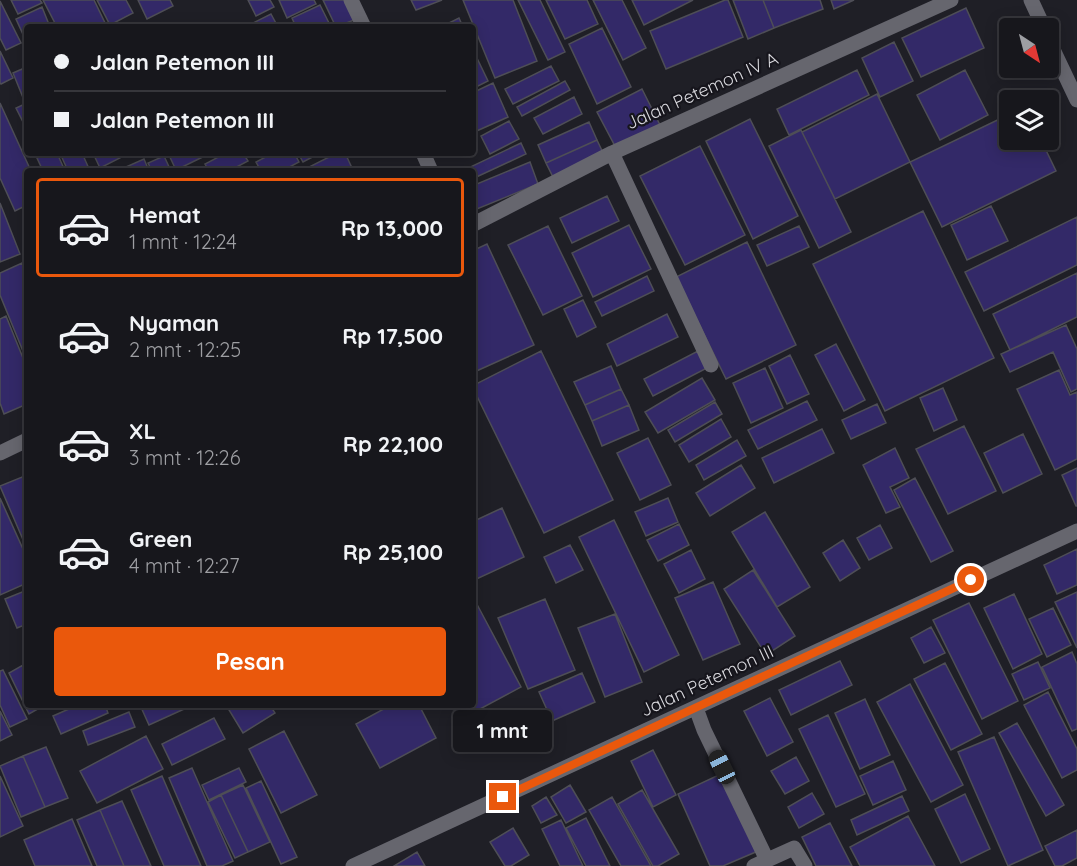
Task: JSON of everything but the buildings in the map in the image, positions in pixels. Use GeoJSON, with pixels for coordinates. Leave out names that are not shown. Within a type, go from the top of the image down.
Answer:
{"type":"FeatureCollection","features":[{"type":"Feature","properties":{"kind":"street"},"geometry":{"type":"LineString","coordinates":[[351,0],[363,24]]}},
{"type":"Feature","properties":{"kind":"street","name":"Jalan Petemon IV A"},"geometry":{"type":"LineString","coordinates":[[476,223],[612,153],[951,0]]}},
{"type":"Feature","properties":{"kind":"street"},"geometry":{"type":"LineString","coordinates":[[1030,0],[1039,18]]}},
{"type":"Feature","properties":{"kind":"street"},"geometry":{"type":"LineString","coordinates":[[1059,62],[1077,100]]}},
{"type":"Feature","properties":{"kind":"street"},"geometry":{"type":"LineString","coordinates":[[612,153],[711,365]]}},
{"type":"Feature","properties":{"kind":"street"},"geometry":{"type":"LineString","coordinates":[[0,453],[24,441]]}},
{"type":"Feature","properties":{"kind":"street","name":"Jalan Petemon III"},"geometry":{"type":"LineString","coordinates":[[353,866],[1077,531]]}},
{"type":"Feature","properties":{"kind":"street"},"geometry":{"type":"LineString","coordinates":[[696,708],[761,863],[794,848],[805,866]]}},
{"type":"Feature","properties":{"kind":"route"},"geometry":{"type":"LineString","coordinates":[[503,797],[971,580]]}}]}
